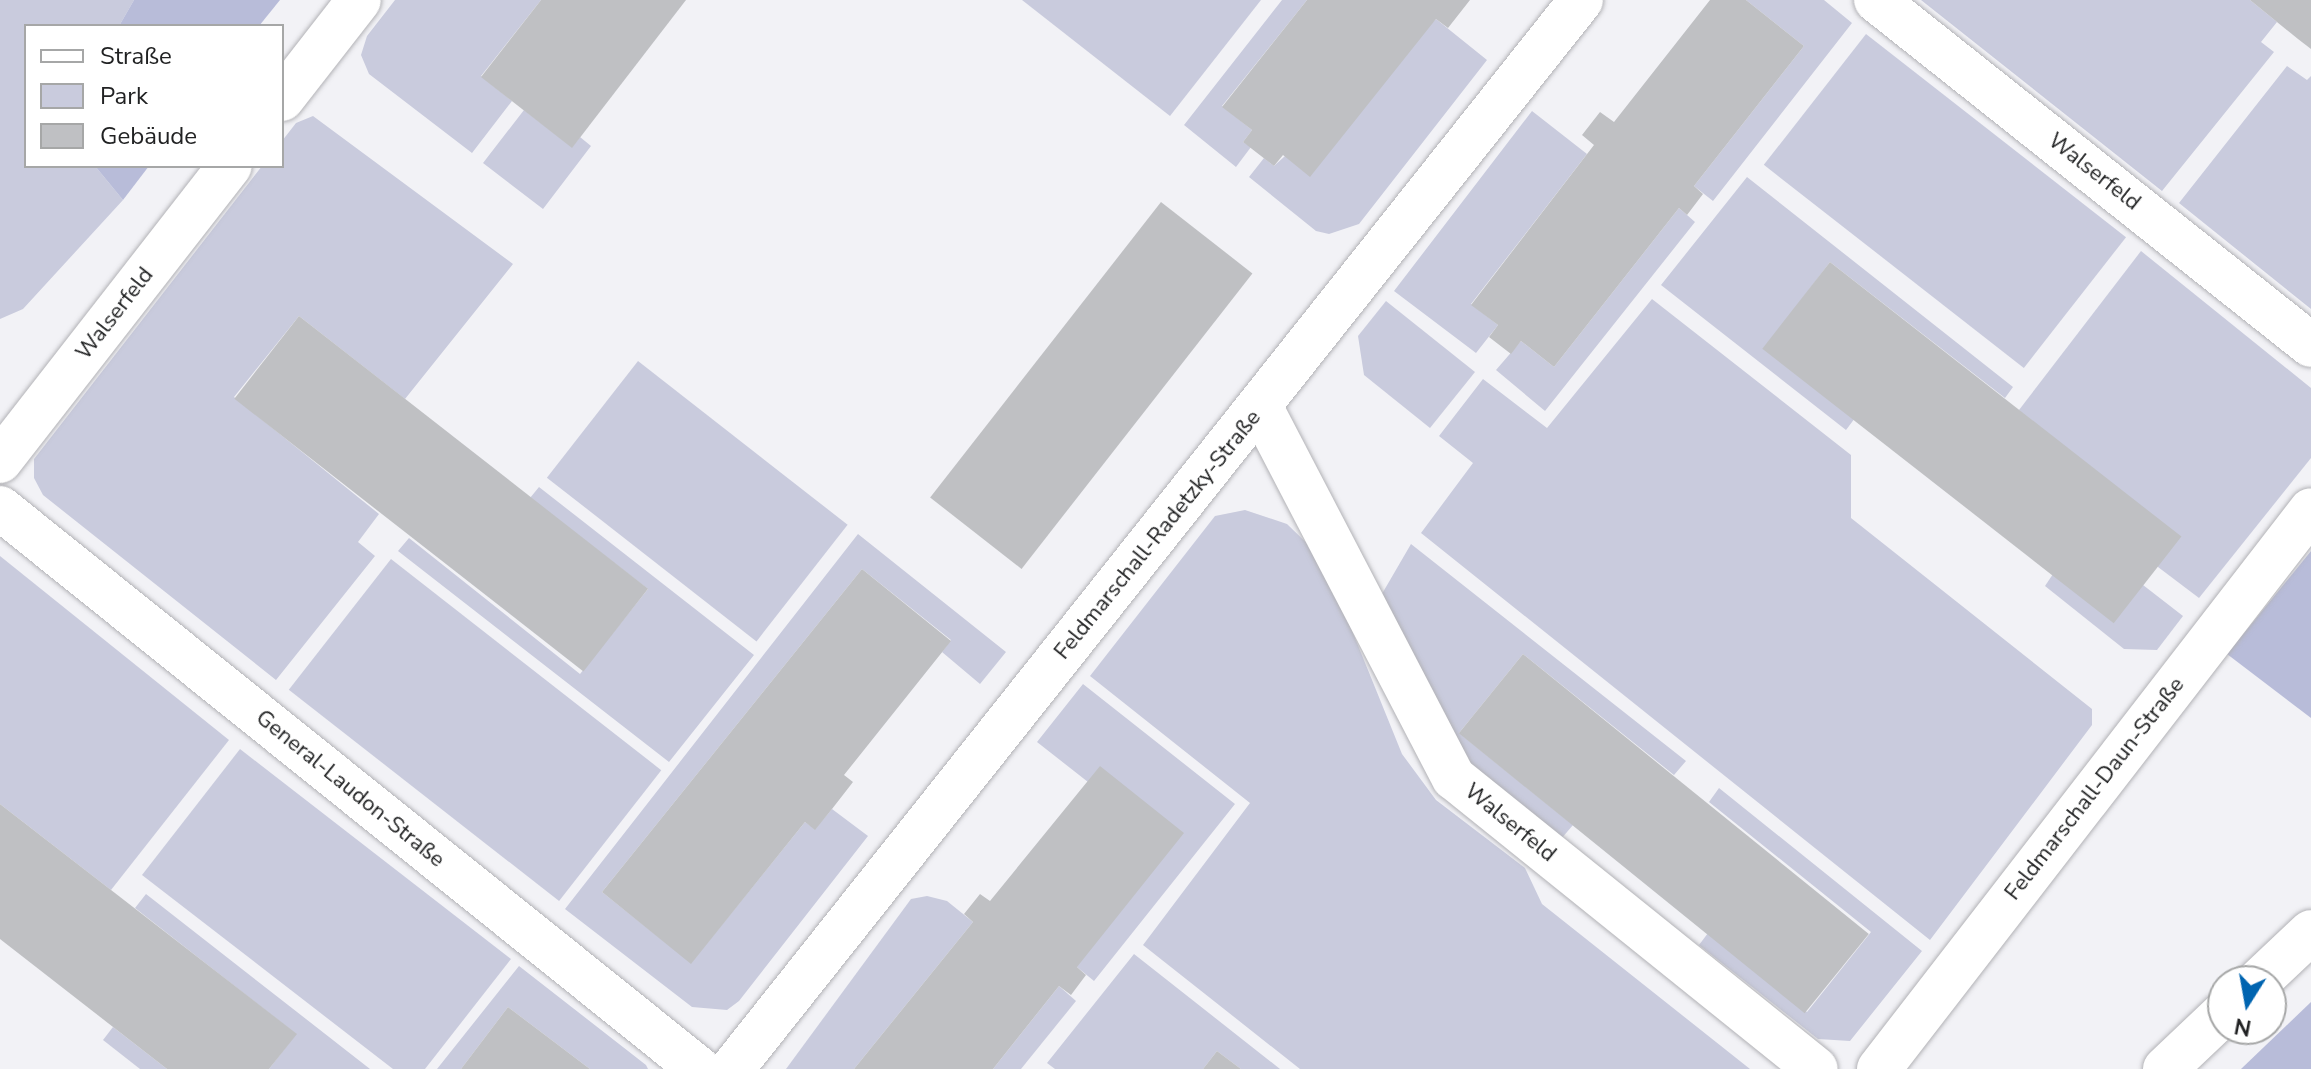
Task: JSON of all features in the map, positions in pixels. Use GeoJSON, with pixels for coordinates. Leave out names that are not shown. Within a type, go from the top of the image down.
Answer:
{"type":"FeatureCollection","features":[{"type":"Feature","properties":{"kind":"street"},"geometry":{"type":"LineString","coordinates":[[284,96],[359,0]]}},
{"type":"Feature","properties":{"kind":"street","name":"Feldmarschall-Radetzky-Straße"},"geometry":{"type":"LineString","coordinates":[[732,1069],[1261,408],[1581,0]]}},
{"type":"Feature","properties":{"kind":"street","name":"Walserfeld"},"geometry":{"type":"LineString","coordinates":[[1876,0],[2311,345]]}},
{"type":"Feature","properties":{"kind":"street","name":"Walserfeld"},"geometry":{"type":"LineString","coordinates":[[0,461],[228,168]]}},
{"type":"Feature","properties":{"kind":"street","name":"Walserfeld"},"geometry":{"type":"LineString","coordinates":[[1261,408],[1454,778],[1816,1069]]}},
{"type":"Feature","properties":{"kind":"street","name":"General-Laudon-Straße"},"geometry":{"type":"LineString","coordinates":[[0,508],[699,1069]]}},
{"type":"Feature","properties":{"kind":"street","name":"Feldmarschall-Daun-Straße"},"geometry":{"type":"LineString","coordinates":[[1879,1069],[2311,510]]}},
{"type":"Feature","properties":{"kind":"street"},"geometry":{"type":"LineString","coordinates":[[2276,965],[2311,932]]}},
{"type":"Feature","properties":{"kind":"street"},"geometry":{"type":"LineString","coordinates":[[2165,1069],[2207,1029]]}},
{"type":"Feature","properties":{"kind":"green space"},"geometry":{"type":"Polygon","coordinates":[[[0,0],[134,0],[120,24],[24,24],[24,168],[97,168],[123,200],[23,309],[0,319],[0,0]]]}},
{"type":"Feature","properties":{"kind":"green space"},"geometry":{"type":"Polygon","coordinates":[[[395,0],[541,0],[481,76],[512,101],[472,153],[369,74],[361,55],[367,36],[395,0]]]}},
{"type":"Feature","properties":{"kind":"green space"},"geometry":{"type":"Polygon","coordinates":[[[1022,0],[1261,0],[1170,116],[1022,0]]]}},
{"type":"Feature","properties":{"kind":"green space"},"geometry":{"type":"Polygon","coordinates":[[[1282,0],[1307,0],[1222,106],[1252,130],[1243,142],[1251,147],[1236,167],[1184,125],[1282,0]]]}},
{"type":"Feature","properties":{"kind":"green space"},"geometry":{"type":"Polygon","coordinates":[[[1746,0],[1824,0],[1852,23],[1713,201],[1694,186],[1804,46],[1746,0]]]}},
{"type":"Feature","properties":{"kind":"green space"},"geometry":{"type":"Polygon","coordinates":[[[1921,0],[2250,0],[2277,22],[2261,42],[2274,52],[2162,191],[1921,0]]]}},
{"type":"Feature","properties":{"kind":"green space"},"geometry":{"type":"Polygon","coordinates":[[[1436,19],[1487,60],[1359,224],[1329,234],[1316,231],[1249,177],[1264,158],[1274,166],[1436,19]]]}},
{"type":"Feature","properties":{"kind":"green space"},"geometry":{"type":"Polygon","coordinates":[[[1866,34],[2126,237],[2024,368],[1764,165],[1866,34]]]}},
{"type":"Feature","properties":{"kind":"green space"},"geometry":{"type":"Polygon","coordinates":[[[2287,66],[2307,80],[2311,76],[2311,309],[2179,203],[2287,66]]]}},
{"type":"Feature","properties":{"kind":"green space"},"geometry":{"type":"Polygon","coordinates":[[[524,110],[572,147],[580,137],[591,146],[543,209],[483,163],[524,110]]]}},
{"type":"Feature","properties":{"kind":"green space"},"geometry":{"type":"Polygon","coordinates":[[[1532,111],[1587,154],[1471,304],[1498,325],[1476,353],[1394,291],[1532,111]]]}},
{"type":"Feature","properties":{"kind":"green space"},"geometry":{"type":"Polygon","coordinates":[[[313,116],[513,264],[405,399],[299,316],[234,397],[379,514],[358,542],[375,556],[276,680],[43,495],[34,478],[34,459],[260,168],[284,168],[284,138],[296,123],[313,116]]]}},
{"type":"Feature","properties":{"kind":"green space"},"geometry":{"type":"Polygon","coordinates":[[[1747,177],[2013,387],[2005,398],[1830,262],[1764,349],[1855,418],[1846,430],[1661,285],[1747,177]]]}},
{"type":"Feature","properties":{"kind":"green space"},"geometry":{"type":"Polygon","coordinates":[[[1679,208],[1695,222],[1545,411],[1496,370],[1521,341],[1554,367],[1679,208]]]}},
{"type":"Feature","properties":{"kind":"green space"},"geometry":{"type":"Polygon","coordinates":[[[2141,251],[2311,388],[2311,458],[2199,598],[2158,567],[2019,410],[2141,251]]]}},
{"type":"Feature","properties":{"kind":"green space"},"geometry":{"type":"Polygon","coordinates":[[[1652,299],[1851,455],[1851,518],[2092,709],[2092,725],[1930,940],[1421,533],[1473,463],[1439,436],[1483,379],[1547,428],[1652,299]]]}},
{"type":"Feature","properties":{"kind":"green space"},"geometry":{"type":"Polygon","coordinates":[[[1386,301],[1475,372],[1430,428],[1364,375],[1358,336],[1386,301]]]}},
{"type":"Feature","properties":{"kind":"green space"},"geometry":{"type":"Polygon","coordinates":[[[638,361],[848,525],[756,641],[547,478],[638,361]]]}},
{"type":"Feature","properties":{"kind":"green space"},"geometry":{"type":"Polygon","coordinates":[[[539,487],[754,655],[669,762],[398,551],[409,538],[580,674],[648,589],[530,498],[539,487]]]}},
{"type":"Feature","properties":{"kind":"green space"},"geometry":{"type":"Polygon","coordinates":[[[1245,510],[1287,524],[1323,559],[1402,754],[1436,800],[1525,868],[1542,904],[1750,1069],[1300,1069],[1143,945],[1250,803],[1090,676],[1215,516],[1245,510]]]}},
{"type":"Feature","properties":{"kind":"green space"},"geometry":{"type":"Polygon","coordinates":[[[858,534],[1006,652],[980,684],[942,652],[951,640],[862,569],[602,892],[691,963],[805,822],[815,829],[832,809],[868,836],[739,1001],[727,1010],[692,1007],[565,909],[858,534]]]}},
{"type":"Feature","properties":{"kind":"green space"},"geometry":{"type":"Polygon","coordinates":[[[1411,544],[1686,761],[1674,775],[1523,654],[1459,733],[1573,825],[1561,839],[1458,756],[1379,599],[1411,544]]]}},
{"type":"Feature","properties":{"kind":"green space"},"geometry":{"type":"Polygon","coordinates":[[[0,556],[229,740],[111,890],[0,804],[0,556]]]}},
{"type":"Feature","properties":{"kind":"green space"},"geometry":{"type":"Polygon","coordinates":[[[391,559],[661,770],[559,901],[289,690],[391,559]]]}},
{"type":"Feature","properties":{"kind":"green space"},"geometry":{"type":"Polygon","coordinates":[[[2053,574],[2143,585],[2183,616],[2157,650],[2124,649],[2045,586],[2053,574]]]}},
{"type":"Feature","properties":{"kind":"green space"},"geometry":{"type":"Polygon","coordinates":[[[1083,684],[1235,804],[1094,981],[1077,967],[1088,782],[1037,742],[1083,684]]]}},
{"type":"Feature","properties":{"kind":"green space"},"geometry":{"type":"Polygon","coordinates":[[[240,749],[511,959],[425,1069],[393,1069],[142,875],[240,749]]]}},
{"type":"Feature","properties":{"kind":"green space"},"geometry":{"type":"Polygon","coordinates":[[[1719,788],[1922,951],[1850,1041],[1818,1039],[1699,945],[1708,933],[1807,1012],[1871,932],[1709,802],[1719,788]]]}},
{"type":"Feature","properties":{"kind":"green space"},"geometry":{"type":"Polygon","coordinates":[[[146,894],[370,1069],[269,1069],[296,1034],[135,908],[146,894]]]}},
{"type":"Feature","properties":{"kind":"green space"},"geometry":{"type":"Polygon","coordinates":[[[927,896],[947,901],[973,922],[854,1069],[786,1069],[911,899],[927,896]]]}},
{"type":"Feature","properties":{"kind":"green space"},"geometry":{"type":"Polygon","coordinates":[[[1134,954],[1280,1069],[1241,1069],[1217,1051],[1203,1069],[1055,1069],[1047,1063],[1134,954]]]}},
{"type":"Feature","properties":{"kind":"green space"},"geometry":{"type":"Polygon","coordinates":[[[519,966],[648,1069],[590,1069],[508,1007],[461,1069],[437,1069],[519,966]]]}},
{"type":"Feature","properties":{"kind":"green space"},"geometry":{"type":"Polygon","coordinates":[[[1059,986],[1076,1001],[1021,1069],[993,1069],[1059,986]]]}},
{"type":"Feature","properties":{"kind":"green space"},"geometry":{"type":"Polygon","coordinates":[[[113,1027],[167,1069],[140,1069],[103,1040],[113,1027]]]}},
{"type":"Feature","properties":{"kind":"shaded area"},"geometry":{"type":"Polygon","coordinates":[[[134,0],[280,0],[261,24],[120,24],[134,0]]]}},
{"type":"Feature","properties":{"kind":"shaded area"},"geometry":{"type":"Polygon","coordinates":[[[97,168],[147,168],[123,200],[97,168]]]}},
{"type":"Feature","properties":{"kind":"shaded area"},"geometry":{"type":"Polygon","coordinates":[[[2311,551],[2311,718],[2227,654],[2311,551]]]}},
{"type":"Feature","properties":{"kind":"shaded area"},"geometry":{"type":"Polygon","coordinates":[[[2311,1002],[2311,1069],[2241,1069],[2266,1045],[2287,1045],[2287,1025],[2311,1002]]]}},
{"type":"Feature","properties":{"kind":"building"},"geometry":{"type":"Polygon","coordinates":[[[541,0],[686,0],[572,148],[481,77],[541,0]]]}},
{"type":"Feature","properties":{"kind":"building"},"geometry":{"type":"Polygon","coordinates":[[[1307,0],[1470,0],[1448,28],[1436,19],[1310,177],[1283,155],[1274,166],[1243,142],[1252,130],[1222,107],[1307,0]]]}},
{"type":"Feature","properties":{"kind":"building"},"geometry":{"type":"Polygon","coordinates":[[[1710,0],[1746,0],[1804,46],[1694,186],[1703,194],[1687,215],[1679,208],[1554,367],[1521,341],[1511,354],[1489,337],[1498,325],[1471,305],[1594,145],[1582,135],[1600,112],[1614,122],[1710,0]]]}},
{"type":"Feature","properties":{"kind":"building"},"geometry":{"type":"Polygon","coordinates":[[[2250,0],[2311,0],[2311,49],[2298,39],[2250,0]]]}},
{"type":"Feature","properties":{"kind":"building"},"geometry":{"type":"Polygon","coordinates":[[[1161,202],[1252,273],[1022,569],[930,498],[1161,202]]]}},
{"type":"Feature","properties":{"kind":"building"},"geometry":{"type":"Polygon","coordinates":[[[1830,262],[2181,537],[2114,623],[1762,349],[1830,262]]]}},
{"type":"Feature","properties":{"kind":"building"},"geometry":{"type":"Polygon","coordinates":[[[299,316],[648,589],[583,671],[234,399],[299,316]]]}},
{"type":"Feature","properties":{"kind":"building"},"geometry":{"type":"Polygon","coordinates":[[[862,569],[951,641],[844,775],[853,782],[832,809],[815,830],[805,822],[691,964],[602,892],[862,569]]]}},
{"type":"Feature","properties":{"kind":"building"},"geometry":{"type":"Polygon","coordinates":[[[1523,654],[1869,934],[1805,1013],[1459,733],[1523,654]]]}},
{"type":"Feature","properties":{"kind":"building"},"geometry":{"type":"Polygon","coordinates":[[[1100,766],[1184,833],[1077,967],[1086,975],[1071,995],[1059,986],[993,1069],[854,1069],[973,922],[964,914],[980,894],[990,901],[1100,766]]]}},
{"type":"Feature","properties":{"kind":"building"},"geometry":{"type":"Polygon","coordinates":[[[0,804],[297,1034],[269,1069],[167,1069],[0,939],[0,804]]]}},
{"type":"Feature","properties":{"kind":"building"},"geometry":{"type":"Polygon","coordinates":[[[508,1007],[590,1069],[461,1069],[508,1007]]]}},
{"type":"Feature","properties":{"kind":"building"},"geometry":{"type":"Polygon","coordinates":[[[1217,1051],[1241,1069],[1203,1069],[1217,1051]]]}}]}
